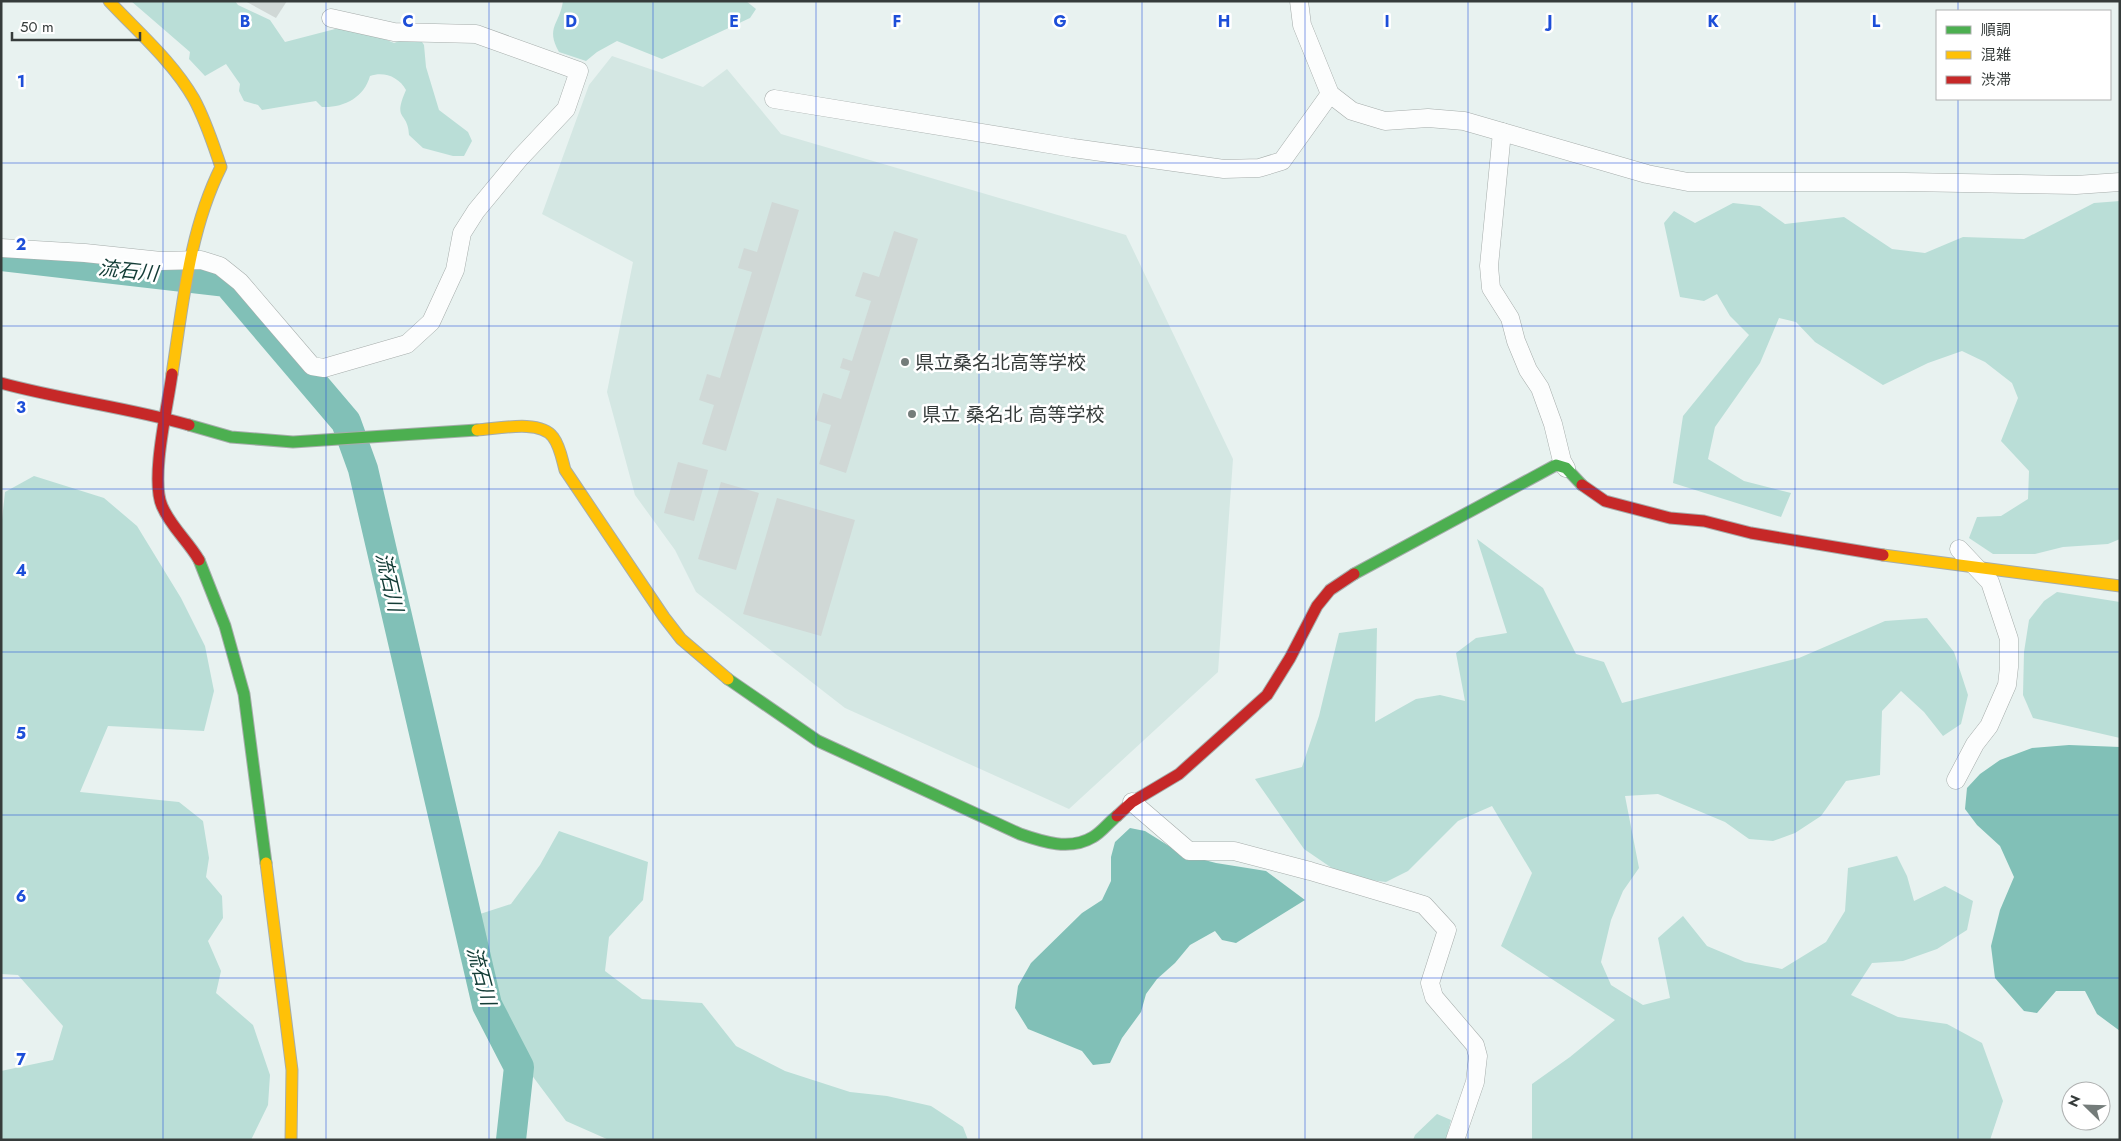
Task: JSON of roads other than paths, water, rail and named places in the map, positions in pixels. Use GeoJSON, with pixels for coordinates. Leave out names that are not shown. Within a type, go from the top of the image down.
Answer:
{"type":"FeatureCollection","features":[{"type":"Feature","properties":{"kind":"street"},"geometry":{"type":"LineString","coordinates":[[109,1],[168,65],[190,93],[206,126],[221,166],[212,185],[189,261],[158,470],[158,490],[163,508],[198,559],[208,582],[235,652],[244,694],[292,1070],[291,1140]]}},
{"type":"Feature","properties":{"kind":"street"},"geometry":{"type":"LineString","coordinates":[[1299,1],[1302,25],[1330,94],[1352,111],[1385,121],[1428,118],[1464,121],[1647,174],[1688,182],[1905,182],[2076,185],[2120,182]]}},
{"type":"Feature","properties":{"kind":"street"},"geometry":{"type":"LineString","coordinates":[[1,248],[84,253],[161,262],[201,260],[220,266],[240,282],[312,366],[324,368],[407,344],[431,322],[455,270],[462,233],[476,210],[519,158],[566,109],[579,71],[476,34],[394,32],[331,18]]}},
{"type":"Feature","properties":{"kind":"street"},"geometry":{"type":"LineString","coordinates":[[774,99],[1063,146],[1224,169],[1259,168],[1282,161],[1330,94]]}},
{"type":"Feature","properties":{"kind":"street"},"geometry":{"type":"LineString","coordinates":[[1502,132],[1489,266],[1490,288],[1510,318],[1516,342],[1528,370],[1540,388],[1553,424],[1562,461],[1585,488],[1605,501],[1632,509],[1670,518],[1704,521],[1751,533],[1869,553],[2120,586]]}},
{"type":"Feature","properties":{"kind":"street"},"geometry":{"type":"LineString","coordinates":[[1,383],[31,391],[166,418],[231,437],[293,442],[536,426],[545,428],[553,435],[565,470],[664,617],[681,639],[723,675],[818,741],[1020,834],[1043,842],[1074,845],[1093,837],[1132,802],[1178,774],[1230,730],[1267,695],[1290,658],[1317,606],[1330,590],[1349,577],[1544,470],[1556,465],[1566,468]]}},
{"type":"Feature","properties":{"kind":"street"},"geometry":{"type":"LineString","coordinates":[[1956,780],[1975,744],[1989,726],[2007,685],[2009,667],[2009,639],[1990,582],[1959,549]]}},
{"type":"Feature","properties":{"kind":"street"},"geometry":{"type":"LineString","coordinates":[[1132,802],[1189,851],[1234,851],[1310,871],[1424,906],[1440,921],[1447,930],[1430,983],[1434,997],[1475,1045],[1478,1056],[1475,1082],[1455,1140]]}},
{"type":"Feature","properties":{"kind":"water"},"geometry":{"type":"Polygon","coordinates":[[[2069,745],[2120,747],[2120,1031],[2097,1014],[2085,991],[2056,991],[2037,1013],[2024,1011],[1995,978],[1991,946],[2000,910],[2014,877],[2000,846],[1977,825],[1965,809],[1967,788],[1980,774],[2000,760],[2032,748],[2069,745]]]}},
{"type":"Feature","properties":{"kind":"water"},"geometry":{"type":"Polygon","coordinates":[[[1130,828],[1145,831],[1169,846],[1193,857],[1216,863],[1266,871],[1305,900],[1236,943],[1222,940],[1215,931],[1190,945],[1175,963],[1157,979],[1146,994],[1141,1012],[1122,1038],[1110,1063],[1093,1065],[1082,1051],[1028,1029],[1015,1008],[1018,986],[1031,963],[1082,913],[1102,900],[1111,881],[1111,857],[1115,842],[1130,828]]]}},
{"type":"Feature","properties":{"kind":"waterway","name":"流石川"},"geometry":{"type":"LineString","coordinates":[[1,256],[227,282],[346,422],[363,469],[487,1005],[519,1067],[511,1140]]}},
{"type":"Feature","properties":{"kind":"place","name":"県立桑名北高等学校"},"geometry":{"type":"Point","coordinates":[905,362]}},
{"type":"Feature","properties":{"kind":"place","name":"県立 桑名北 高等学校"},"geometry":{"type":"Point","coordinates":[912,414]}}]}
